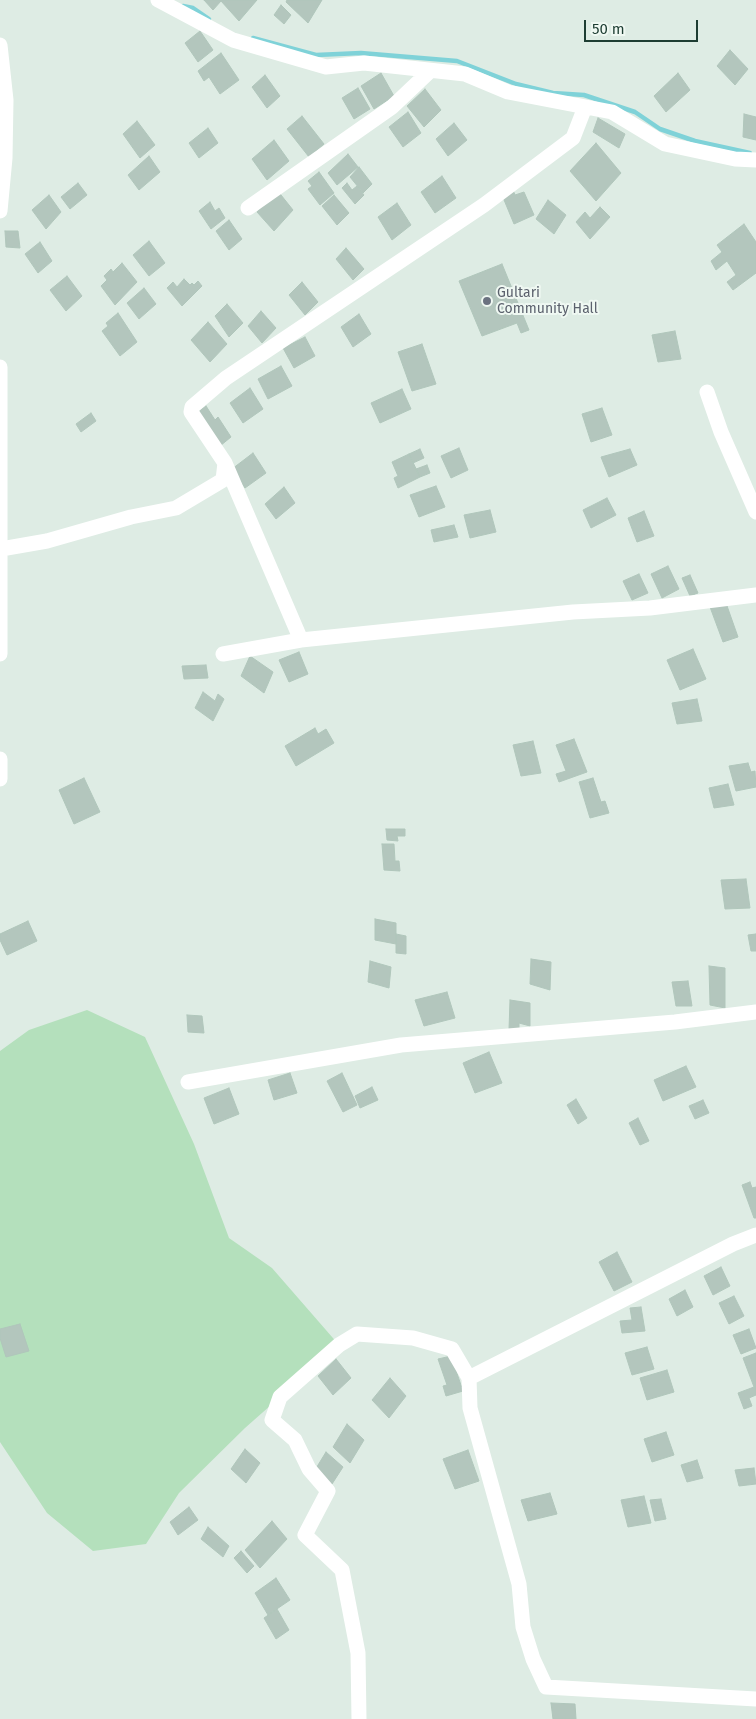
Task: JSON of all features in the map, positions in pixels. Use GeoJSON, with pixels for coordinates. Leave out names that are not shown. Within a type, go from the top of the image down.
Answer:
{"type":"FeatureCollection","features":[{"type":"Feature","properties":{"kind":"street"},"geometry":{"type":"LineString","coordinates":[[158,0],[233,40],[326,66],[364,63],[465,74],[508,92],[612,112],[665,144],[735,159],[756,160]]}},
{"type":"Feature","properties":{"kind":"street"},"geometry":{"type":"LineString","coordinates":[[0,45],[6,100],[5,158],[0,211]]}},
{"type":"Feature","properties":{"kind":"street"},"geometry":{"type":"LineString","coordinates":[[248,208],[392,107],[430,71]]}},
{"type":"Feature","properties":{"kind":"street"},"geometry":{"type":"LineString","coordinates":[[300,640],[225,463],[191,412],[192,406],[226,378],[259,355],[484,205],[573,138],[585,107]]}},
{"type":"Feature","properties":{"kind":"street"},"geometry":{"type":"LineString","coordinates":[[0,367],[0,654]]}},
{"type":"Feature","properties":{"kind":"street"},"geometry":{"type":"LineString","coordinates":[[707,392],[720,432],[756,512]]}},
{"type":"Feature","properties":{"kind":"street"},"geometry":{"type":"LineString","coordinates":[[1,549],[47,541],[131,517],[176,508],[223,480],[225,463]]}},
{"type":"Feature","properties":{"kind":"street"},"geometry":{"type":"LineString","coordinates":[[223,654],[300,640],[573,612],[650,608],[756,595]]}},
{"type":"Feature","properties":{"kind":"street"},"geometry":{"type":"LineString","coordinates":[[0,759],[0,779]]}},
{"type":"Feature","properties":{"kind":"street"},"geometry":{"type":"LineString","coordinates":[[188,1082],[401,1045],[675,1022],[756,1012]]}},
{"type":"Feature","properties":{"kind":"street"},"geometry":{"type":"LineString","coordinates":[[469,1378],[756,1234]]}},
{"type":"Feature","properties":{"kind":"street"},"geometry":{"type":"LineString","coordinates":[[359,1719],[358,1653],[342,1570],[305,1535],[328,1491],[309,1469],[295,1440],[272,1420],[280,1397],[339,1345],[357,1334],[413,1338],[452,1349],[469,1378],[470,1408],[519,1584],[523,1627],[533,1659],[546,1687],[756,1699]]}},
{"type":"Feature","properties":{"kind":"green space"},"geometry":{"type":"Polygon","coordinates":[[[87,1010],[145,1037],[194,1144],[229,1238],[272,1268],[339,1345],[245,1428],[179,1493],[146,1544],[93,1551],[47,1513],[0,1442],[0,1051],[29,1030],[87,1010]]]}},
{"type":"Feature","properties":{"kind":"building"},"geometry":{"type":"Polygon","coordinates":[[[204,0],[257,0],[239,21],[221,1],[213,10],[204,0]]]}},
{"type":"Feature","properties":{"kind":"building"},"geometry":{"type":"Polygon","coordinates":[[[287,0],[322,0],[308,23],[286,2],[287,0]]]}},
{"type":"Feature","properties":{"kind":"building"},"geometry":{"type":"Polygon","coordinates":[[[281,5],[291,15],[284,24],[274,15],[281,5]]]}},
{"type":"Feature","properties":{"kind":"building"},"geometry":{"type":"Polygon","coordinates":[[[200,31],[213,50],[198,62],[185,43],[200,31]]]}},
{"type":"Feature","properties":{"kind":"building"},"geometry":{"type":"Polygon","coordinates":[[[730,50],[748,69],[735,85],[717,66],[730,50]]]}},
{"type":"Feature","properties":{"kind":"building"},"geometry":{"type":"Polygon","coordinates":[[[221,53],[239,80],[220,94],[209,77],[204,81],[198,71],[221,53]]]}},
{"type":"Feature","properties":{"kind":"building"},"geometry":{"type":"Polygon","coordinates":[[[381,73],[394,96],[374,109],[361,86],[381,73]]]}},
{"type":"Feature","properties":{"kind":"building"},"geometry":{"type":"Polygon","coordinates":[[[678,73],[690,90],[666,112],[654,96],[678,73]]]}},
{"type":"Feature","properties":{"kind":"building"},"geometry":{"type":"Polygon","coordinates":[[[265,75],[280,96],[267,108],[252,87],[265,75]]]}},
{"type":"Feature","properties":{"kind":"building"},"geometry":{"type":"Polygon","coordinates":[[[358,88],[370,109],[354,119],[342,98],[358,88]]]}},
{"type":"Feature","properties":{"kind":"building"},"geometry":{"type":"Polygon","coordinates":[[[425,89],[441,110],[424,127],[407,106],[425,89]]]}},
{"type":"Feature","properties":{"kind":"building"},"geometry":{"type":"Polygon","coordinates":[[[408,112],[421,133],[403,147],[389,127],[408,112]]]}},
{"type":"Feature","properties":{"kind":"building"},"geometry":{"type":"Polygon","coordinates":[[[744,114],[756,117],[756,140],[743,137],[744,114]]]}},
{"type":"Feature","properties":{"kind":"building"},"geometry":{"type":"Polygon","coordinates":[[[302,116],[324,144],[309,157],[287,129],[302,116]]]}},
{"type":"Feature","properties":{"kind":"building"},"geometry":{"type":"Polygon","coordinates":[[[598,118],[625,134],[619,148],[593,132],[598,118]]]}},
{"type":"Feature","properties":{"kind":"building"},"geometry":{"type":"Polygon","coordinates":[[[137,121],[155,145],[140,158],[123,134],[137,121]]]}},
{"type":"Feature","properties":{"kind":"building"},"geometry":{"type":"Polygon","coordinates":[[[454,123],[467,140],[448,156],[436,139],[454,123]]]}},
{"type":"Feature","properties":{"kind":"building"},"geometry":{"type":"Polygon","coordinates":[[[208,128],[218,143],[199,158],[189,143],[208,128]]]}},
{"type":"Feature","properties":{"kind":"building"},"geometry":{"type":"Polygon","coordinates":[[[274,140],[289,161],[267,180],[252,159],[274,140]]]}},
{"type":"Feature","properties":{"kind":"building"},"geometry":{"type":"Polygon","coordinates":[[[596,143],[621,173],[596,201],[570,171],[596,143]]]}},
{"type":"Feature","properties":{"kind":"building"},"geometry":{"type":"Polygon","coordinates":[[[348,154],[358,167],[337,185],[328,173],[348,154]]]}},
{"type":"Feature","properties":{"kind":"building"},"geometry":{"type":"Polygon","coordinates":[[[149,156],[160,172],[139,190],[128,175],[149,156]]]}},
{"type":"Feature","properties":{"kind":"building"},"geometry":{"type":"Polygon","coordinates":[[[359,167],[372,184],[363,193],[350,177],[359,167]]]}},
{"type":"Feature","properties":{"kind":"building"},"geometry":{"type":"Polygon","coordinates":[[[319,172],[334,193],[320,205],[308,189],[312,186],[308,181],[319,172]]]}},
{"type":"Feature","properties":{"kind":"building"},"geometry":{"type":"Polygon","coordinates":[[[442,176],[456,198],[435,213],[421,192],[442,176]]]}},
{"type":"Feature","properties":{"kind":"building"},"geometry":{"type":"Polygon","coordinates":[[[78,183],[87,195],[70,209],[61,197],[78,183]]]}},
{"type":"Feature","properties":{"kind":"building"},"geometry":{"type":"Polygon","coordinates":[[[347,183],[352,190],[357,186],[364,195],[355,204],[342,188],[347,183]]]}},
{"type":"Feature","properties":{"kind":"building"},"geometry":{"type":"Polygon","coordinates":[[[277,190],[293,210],[274,231],[257,212],[277,190]]]}},
{"type":"Feature","properties":{"kind":"building"},"geometry":{"type":"Polygon","coordinates":[[[513,190],[515,195],[524,192],[534,215],[514,224],[502,195],[513,190]]]}},
{"type":"Feature","properties":{"kind":"building"},"geometry":{"type":"Polygon","coordinates":[[[49,195],[61,212],[46,229],[32,210],[49,195]]]}},
{"type":"Feature","properties":{"kind":"building"},"geometry":{"type":"Polygon","coordinates":[[[334,195],[349,213],[337,225],[322,206],[334,195]]]}},
{"type":"Feature","properties":{"kind":"building"},"geometry":{"type":"Polygon","coordinates":[[[548,200],[566,215],[554,234],[536,219],[548,200]]]}},
{"type":"Feature","properties":{"kind":"building"},"geometry":{"type":"Polygon","coordinates":[[[210,202],[215,211],[219,208],[225,218],[211,229],[199,211],[210,202]]]}},
{"type":"Feature","properties":{"kind":"building"},"geometry":{"type":"Polygon","coordinates":[[[397,203],[411,225],[392,240],[378,217],[397,203]]]}},
{"type":"Feature","properties":{"kind":"building"},"geometry":{"type":"Polygon","coordinates":[[[600,207],[610,217],[590,239],[576,222],[585,212],[590,218],[600,207]]]}},
{"type":"Feature","properties":{"kind":"building"},"geometry":{"type":"Polygon","coordinates":[[[229,220],[242,239],[229,250],[216,231],[229,220]]]}},
{"type":"Feature","properties":{"kind":"building"},"geometry":{"type":"Polygon","coordinates":[[[744,224],[756,242],[756,273],[733,290],[727,282],[736,275],[727,261],[716,270],[711,261],[722,252],[717,245],[744,224]]]}},
{"type":"Feature","properties":{"kind":"building"},"geometry":{"type":"Polygon","coordinates":[[[5,231],[18,231],[20,248],[6,247],[5,231]]]}},
{"type":"Feature","properties":{"kind":"building"},"geometry":{"type":"Polygon","coordinates":[[[149,241],[165,263],[149,276],[133,255],[149,241]]]}},
{"type":"Feature","properties":{"kind":"building"},"geometry":{"type":"Polygon","coordinates":[[[40,242],[52,261],[38,273],[25,254],[40,242]]]}},
{"type":"Feature","properties":{"kind":"building"},"geometry":{"type":"Polygon","coordinates":[[[346,248],[364,269],[353,280],[336,259],[346,248]]]}},
{"type":"Feature","properties":{"kind":"building"},"geometry":{"type":"Polygon","coordinates":[[[122,263],[137,282],[115,305],[101,286],[107,280],[104,276],[111,269],[113,272],[122,263]]]}},
{"type":"Feature","properties":{"kind":"building"},"geometry":{"type":"Polygon","coordinates":[[[502,264],[529,330],[521,333],[517,323],[482,336],[459,281],[502,264]]]}},
{"type":"Feature","properties":{"kind":"building"},"geometry":{"type":"Polygon","coordinates":[[[67,276],[82,296],[66,311],[50,290],[67,276]]]}},
{"type":"Feature","properties":{"kind":"building"},"geometry":{"type":"Polygon","coordinates":[[[184,279],[190,285],[192,283],[194,285],[198,281],[202,286],[182,306],[167,288],[173,282],[177,287],[184,279]]]}},
{"type":"Feature","properties":{"kind":"building"},"geometry":{"type":"Polygon","coordinates":[[[302,282],[318,302],[305,315],[289,295],[302,282]]]}},
{"type":"Feature","properties":{"kind":"building"},"geometry":{"type":"Polygon","coordinates":[[[144,288],[156,304],[139,319],[127,303],[144,288]]]}},
{"type":"Feature","properties":{"kind":"building"},"geometry":{"type":"Polygon","coordinates":[[[227,304],[243,323],[229,337],[215,316],[227,304]]]}},
{"type":"Feature","properties":{"kind":"building"},"geometry":{"type":"Polygon","coordinates":[[[261,311],[276,328],[262,343],[248,326],[261,311]]]}},
{"type":"Feature","properties":{"kind":"building"},"geometry":{"type":"Polygon","coordinates":[[[118,313],[137,342],[120,356],[102,331],[108,326],[106,323],[118,313]]]}},
{"type":"Feature","properties":{"kind":"building"},"geometry":{"type":"Polygon","coordinates":[[[359,314],[371,334],[353,347],[341,327],[359,314]]]}},
{"type":"Feature","properties":{"kind":"building"},"geometry":{"type":"Polygon","coordinates":[[[208,322],[227,344],[210,362],[191,340],[208,322]]]}},
{"type":"Feature","properties":{"kind":"building"},"geometry":{"type":"Polygon","coordinates":[[[675,331],[681,359],[658,362],[652,335],[675,331]]]}},
{"type":"Feature","properties":{"kind":"building"},"geometry":{"type":"Polygon","coordinates":[[[305,337],[315,356],[294,368],[283,348],[305,337]]]}},
{"type":"Feature","properties":{"kind":"building"},"geometry":{"type":"Polygon","coordinates":[[[422,344],[436,384],[412,391],[398,352],[422,344]]]}},
{"type":"Feature","properties":{"kind":"building"},"geometry":{"type":"Polygon","coordinates":[[[281,366],[292,386],[268,399],[258,379],[281,366]]]}},
{"type":"Feature","properties":{"kind":"building"},"geometry":{"type":"Polygon","coordinates":[[[250,388],[263,409],[243,423],[230,403],[250,388]]]}},
{"type":"Feature","properties":{"kind":"building"},"geometry":{"type":"Polygon","coordinates":[[[402,389],[411,409],[380,423],[371,403],[402,389]]]}},
{"type":"Feature","properties":{"kind":"building"},"geometry":{"type":"Polygon","coordinates":[[[206,406],[215,420],[218,417],[231,437],[220,446],[198,412],[206,406]]]}},
{"type":"Feature","properties":{"kind":"building"},"geometry":{"type":"Polygon","coordinates":[[[602,408],[612,435],[591,442],[582,414],[602,408]]]}},
{"type":"Feature","properties":{"kind":"building"},"geometry":{"type":"Polygon","coordinates":[[[91,413],[96,421],[81,432],[76,424],[91,413]]]}},
{"type":"Feature","properties":{"kind":"building"},"geometry":{"type":"Polygon","coordinates":[[[459,448],[468,470],[451,478],[441,456],[459,448]]]}},
{"type":"Feature","properties":{"kind":"building"},"geometry":{"type":"Polygon","coordinates":[[[420,449],[424,458],[413,463],[409,454],[420,449]]]}},
{"type":"Feature","properties":{"kind":"building"},"geometry":{"type":"Polygon","coordinates":[[[630,449],[637,465],[609,477],[601,457],[630,449]]]}},
{"type":"Feature","properties":{"kind":"building"},"geometry":{"type":"Polygon","coordinates":[[[253,453],[266,473],[245,488],[232,469],[253,453]]]}},
{"type":"Feature","properties":{"kind":"building"},"geometry":{"type":"Polygon","coordinates":[[[409,454],[420,477],[398,488],[394,478],[398,476],[392,462],[409,454]]]}},
{"type":"Feature","properties":{"kind":"building"},"geometry":{"type":"Polygon","coordinates":[[[427,465],[430,473],[420,477],[416,469],[427,465]]]}},
{"type":"Feature","properties":{"kind":"building"},"geometry":{"type":"Polygon","coordinates":[[[436,486],[445,507],[419,517],[410,495],[436,486]]]}},
{"type":"Feature","properties":{"kind":"building"},"geometry":{"type":"Polygon","coordinates":[[[284,487],[295,503],[276,519],[265,504],[284,487]]]}},
{"type":"Feature","properties":{"kind":"building"},"geometry":{"type":"Polygon","coordinates":[[[607,498],[616,515],[591,528],[583,510],[607,498]]]}},
{"type":"Feature","properties":{"kind":"building"},"geometry":{"type":"Polygon","coordinates":[[[490,510],[496,532],[470,538],[464,515],[490,510]]]}},
{"type":"Feature","properties":{"kind":"building"},"geometry":{"type":"Polygon","coordinates":[[[644,511],[654,536],[637,542],[628,518],[644,511]]]}},
{"type":"Feature","properties":{"kind":"building"},"geometry":{"type":"Polygon","coordinates":[[[454,525],[458,537],[434,542],[431,530],[454,525]]]}},
{"type":"Feature","properties":{"kind":"building"},"geometry":{"type":"Polygon","coordinates":[[[668,566],[679,589],[662,598],[651,574],[668,566]]]}},
{"type":"Feature","properties":{"kind":"building"},"geometry":{"type":"Polygon","coordinates":[[[639,574],[648,593],[632,600],[623,581],[639,574]]]}},
{"type":"Feature","properties":{"kind":"building"},"geometry":{"type":"Polygon","coordinates":[[[690,575],[698,593],[690,596],[682,578],[690,575]]]}},
{"type":"Feature","properties":{"kind":"building"},"geometry":{"type":"Polygon","coordinates":[[[726,603],[738,637],[723,642],[710,607],[726,603]]]}},
{"type":"Feature","properties":{"kind":"building"},"geometry":{"type":"Polygon","coordinates":[[[693,649],[706,679],[680,690],[667,660],[693,649]]]}},
{"type":"Feature","properties":{"kind":"building"},"geometry":{"type":"Polygon","coordinates":[[[299,652],[308,674],[289,682],[279,660],[299,652]]]}},
{"type":"Feature","properties":{"kind":"building"},"geometry":{"type":"Polygon","coordinates":[[[250,656],[273,672],[264,693],[241,676],[250,656]]]}},
{"type":"Feature","properties":{"kind":"building"},"geometry":{"type":"Polygon","coordinates":[[[206,665],[208,678],[184,679],[182,666],[206,665]]]}},
{"type":"Feature","properties":{"kind":"building"},"geometry":{"type":"Polygon","coordinates":[[[203,692],[215,701],[218,694],[224,699],[213,721],[195,708],[203,692]]]}},
{"type":"Feature","properties":{"kind":"building"},"geometry":{"type":"Polygon","coordinates":[[[697,699],[702,721],[677,724],[672,703],[697,699]]]}},
{"type":"Feature","properties":{"kind":"building"},"geometry":{"type":"Polygon","coordinates":[[[315,728],[318,734],[326,729],[334,743],[296,766],[285,746],[315,728]]]}},
{"type":"Feature","properties":{"kind":"building"},"geometry":{"type":"Polygon","coordinates":[[[574,739],[587,772],[559,782],[556,774],[566,771],[556,745],[574,739]]]}},
{"type":"Feature","properties":{"kind":"building"},"geometry":{"type":"Polygon","coordinates":[[[533,741],[541,773],[521,776],[513,745],[533,741]]]}},
{"type":"Feature","properties":{"kind":"building"},"geometry":{"type":"Polygon","coordinates":[[[748,763],[751,772],[755,771],[756,787],[736,791],[729,766],[748,763]]]}},
{"type":"Feature","properties":{"kind":"building"},"geometry":{"type":"Polygon","coordinates":[[[84,778],[100,812],[74,824],[59,790],[84,778]]]}},
{"type":"Feature","properties":{"kind":"building"},"geometry":{"type":"Polygon","coordinates":[[[593,778],[601,802],[605,801],[609,813],[590,818],[579,782],[593,778]]]}},
{"type":"Feature","properties":{"kind":"building"},"geometry":{"type":"Polygon","coordinates":[[[728,784],[734,805],[714,808],[709,788],[728,784]]]}},
{"type":"Feature","properties":{"kind":"building"},"geometry":{"type":"Polygon","coordinates":[[[386,829],[405,829],[405,836],[397,836],[398,841],[387,840],[386,829]]]}},
{"type":"Feature","properties":{"kind":"building"},"geometry":{"type":"Polygon","coordinates":[[[382,844],[394,844],[395,861],[399,861],[400,871],[384,870],[382,844]]]}},
{"type":"Feature","properties":{"kind":"building"},"geometry":{"type":"Polygon","coordinates":[[[746,879],[750,908],[725,909],[721,880],[746,879]]]}},
{"type":"Feature","properties":{"kind":"building"},"geometry":{"type":"Polygon","coordinates":[[[375,919],[396,923],[396,944],[375,940],[375,919]]]}},
{"type":"Feature","properties":{"kind":"building"},"geometry":{"type":"Polygon","coordinates":[[[28,921],[37,941],[7,955],[0,940],[0,934],[28,921]]]}},
{"type":"Feature","properties":{"kind":"building"},"geometry":{"type":"Polygon","coordinates":[[[396,934],[406,936],[406,954],[396,953],[396,934]]]}},
{"type":"Feature","properties":{"kind":"building"},"geometry":{"type":"Polygon","coordinates":[[[756,934],[756,951],[751,951],[748,935],[756,934]]]}},
{"type":"Feature","properties":{"kind":"building"},"geometry":{"type":"Polygon","coordinates":[[[531,959],[551,962],[550,990],[530,984],[531,959]]]}},
{"type":"Feature","properties":{"kind":"building"},"geometry":{"type":"Polygon","coordinates":[[[370,961],[391,967],[389,988],[368,982],[370,961]]]}},
{"type":"Feature","properties":{"kind":"building"},"geometry":{"type":"Polygon","coordinates":[[[709,966],[725,968],[725,1008],[710,1005],[709,966]]]}},
{"type":"Feature","properties":{"kind":"building"},"geometry":{"type":"Polygon","coordinates":[[[688,981],[692,1006],[676,1006],[672,982],[688,981]]]}},
{"type":"Feature","properties":{"kind":"building"},"geometry":{"type":"Polygon","coordinates":[[[447,992],[455,1018],[424,1026],[415,1000],[447,992]]]}},
{"type":"Feature","properties":{"kind":"building"},"geometry":{"type":"Polygon","coordinates":[[[510,1000],[530,1003],[530,1026],[519,1023],[519,1032],[509,1030],[510,1000]]]}},
{"type":"Feature","properties":{"kind":"building"},"geometry":{"type":"Polygon","coordinates":[[[187,1015],[202,1016],[204,1033],[188,1032],[187,1015]]]}},
{"type":"Feature","properties":{"kind":"building"},"geometry":{"type":"Polygon","coordinates":[[[489,1052],[502,1083],[475,1093],[463,1063],[489,1052]]]}},
{"type":"Feature","properties":{"kind":"building"},"geometry":{"type":"Polygon","coordinates":[[[686,1066],[696,1087],[663,1101],[654,1080],[686,1066]]]}},
{"type":"Feature","properties":{"kind":"building"},"geometry":{"type":"Polygon","coordinates":[[[290,1073],[297,1093],[274,1100],[268,1080],[290,1073]]]}},
{"type":"Feature","properties":{"kind":"building"},"geometry":{"type":"Polygon","coordinates":[[[342,1073],[357,1105],[343,1112],[327,1081],[342,1073]]]}},
{"type":"Feature","properties":{"kind":"building"},"geometry":{"type":"Polygon","coordinates":[[[372,1087],[378,1100],[360,1108],[355,1096],[372,1087]]]}},
{"type":"Feature","properties":{"kind":"building"},"geometry":{"type":"Polygon","coordinates":[[[229,1088],[239,1114],[214,1124],[204,1098],[229,1088]]]}},
{"type":"Feature","properties":{"kind":"building"},"geometry":{"type":"Polygon","coordinates":[[[576,1099],[587,1118],[578,1124],[567,1105],[576,1099]]]}},
{"type":"Feature","properties":{"kind":"building"},"geometry":{"type":"Polygon","coordinates":[[[703,1100],[709,1113],[695,1119],[689,1106],[703,1100]]]}},
{"type":"Feature","properties":{"kind":"building"},"geometry":{"type":"Polygon","coordinates":[[[638,1118],[649,1141],[640,1145],[629,1123],[638,1118]]]}},
{"type":"Feature","properties":{"kind":"building"},"geometry":{"type":"Polygon","coordinates":[[[750,1182],[752,1188],[756,1187],[756,1218],[754,1218],[742,1185],[750,1182]]]}},
{"type":"Feature","properties":{"kind":"building"},"geometry":{"type":"Polygon","coordinates":[[[617,1252],[632,1282],[614,1291],[599,1262],[617,1252]]]}},
{"type":"Feature","properties":{"kind":"building"},"geometry":{"type":"Polygon","coordinates":[[[721,1267],[730,1286],[713,1295],[704,1276],[721,1267]]]}},
{"type":"Feature","properties":{"kind":"building"},"geometry":{"type":"Polygon","coordinates":[[[685,1290],[693,1307],[677,1316],[669,1299],[685,1290]]]}},
{"type":"Feature","properties":{"kind":"building"},"geometry":{"type":"Polygon","coordinates":[[[734,1296],[744,1316],[729,1324],[719,1303],[734,1296]]]}},
{"type":"Feature","properties":{"kind":"building"},"geometry":{"type":"Polygon","coordinates":[[[641,1307],[645,1331],[622,1333],[620,1321],[632,1320],[630,1308],[641,1307]]]}},
{"type":"Feature","properties":{"kind":"building"},"geometry":{"type":"Polygon","coordinates":[[[20,1324],[29,1351],[6,1357],[0,1338],[0,1329],[20,1324]]]}},
{"type":"Feature","properties":{"kind":"building"},"geometry":{"type":"Polygon","coordinates":[[[749,1329],[756,1348],[741,1354],[733,1335],[749,1329]]]}},
{"type":"Feature","properties":{"kind":"building"},"geometry":{"type":"Polygon","coordinates":[[[647,1347],[654,1369],[632,1375],[625,1353],[647,1347]]]}},
{"type":"Feature","properties":{"kind":"building"},"geometry":{"type":"Polygon","coordinates":[[[756,1353],[756,1395],[749,1398],[752,1406],[744,1409],[738,1393],[754,1387],[743,1358],[756,1353]]]}},
{"type":"Feature","properties":{"kind":"building"},"geometry":{"type":"Polygon","coordinates":[[[451,1356],[463,1391],[446,1396],[443,1386],[447,1385],[438,1359],[451,1356]]]}},
{"type":"Feature","properties":{"kind":"building"},"geometry":{"type":"Polygon","coordinates":[[[336,1359],[351,1378],[333,1395],[318,1376],[336,1359]]]}},
{"type":"Feature","properties":{"kind":"building"},"geometry":{"type":"Polygon","coordinates":[[[667,1370],[674,1392],[647,1400],[640,1378],[667,1370]]]}},
{"type":"Feature","properties":{"kind":"building"},"geometry":{"type":"Polygon","coordinates":[[[390,1378],[406,1396],[389,1418],[372,1400],[390,1378]]]}},
{"type":"Feature","properties":{"kind":"building"},"geometry":{"type":"Polygon","coordinates":[[[347,1424],[364,1440],[350,1463],[333,1447],[347,1424]]]}},
{"type":"Feature","properties":{"kind":"building"},"geometry":{"type":"Polygon","coordinates":[[[666,1432],[674,1455],[652,1462],[644,1439],[666,1432]]]}},
{"type":"Feature","properties":{"kind":"building"},"geometry":{"type":"Polygon","coordinates":[[[245,1449],[260,1463],[246,1483],[231,1469],[245,1449]]]}},
{"type":"Feature","properties":{"kind":"building"},"geometry":{"type":"Polygon","coordinates":[[[468,1450],[479,1481],[455,1489],[443,1459],[468,1450]]]}},
{"type":"Feature","properties":{"kind":"building"},"geometry":{"type":"Polygon","coordinates":[[[326,1452],[343,1467],[332,1484],[315,1470],[326,1452]]]}},
{"type":"Feature","properties":{"kind":"building"},"geometry":{"type":"Polygon","coordinates":[[[697,1460],[703,1478],[687,1482],[681,1465],[697,1460]]]}},
{"type":"Feature","properties":{"kind":"building"},"geometry":{"type":"Polygon","coordinates":[[[754,1468],[756,1484],[739,1486],[735,1470],[754,1468]]]}},
{"type":"Feature","properties":{"kind":"building"},"geometry":{"type":"Polygon","coordinates":[[[550,1493],[557,1514],[528,1521],[521,1500],[550,1493]]]}},
{"type":"Feature","properties":{"kind":"building"},"geometry":{"type":"Polygon","coordinates":[[[644,1496],[651,1523],[628,1527],[621,1500],[644,1496]]]}},
{"type":"Feature","properties":{"kind":"building"},"geometry":{"type":"Polygon","coordinates":[[[661,1499],[666,1519],[655,1521],[650,1500],[661,1499]]]}},
{"type":"Feature","properties":{"kind":"building"},"geometry":{"type":"Polygon","coordinates":[[[189,1507],[198,1520],[178,1535],[170,1522],[189,1507]]]}},
{"type":"Feature","properties":{"kind":"building"},"geometry":{"type":"Polygon","coordinates":[[[272,1521],[287,1539],[260,1568],[245,1550],[272,1521]]]}},
{"type":"Feature","properties":{"kind":"building"},"geometry":{"type":"Polygon","coordinates":[[[208,1527],[229,1546],[223,1557],[201,1539],[208,1527]]]}},
{"type":"Feature","properties":{"kind":"building"},"geometry":{"type":"Polygon","coordinates":[[[241,1551],[254,1566],[247,1573],[234,1558],[241,1551]]]}},
{"type":"Feature","properties":{"kind":"building"},"geometry":{"type":"Polygon","coordinates":[[[276,1578],[290,1600],[268,1615],[255,1593],[276,1578]]]}},
{"type":"Feature","properties":{"kind":"building"},"geometry":{"type":"Polygon","coordinates":[[[277,1609],[289,1630],[276,1639],[264,1618],[277,1609]]]}},
{"type":"Feature","properties":{"kind":"building"},"geometry":{"type":"Polygon","coordinates":[[[551,1703],[575,1704],[576,1719],[553,1719],[551,1703]]]}},
{"type":"Feature","properties":{"kind":"waterway"},"geometry":{"type":"LineString","coordinates":[[183,6],[193,8],[209,19]]}},
{"type":"Feature","properties":{"kind":"waterway"},"geometry":{"type":"LineString","coordinates":[[253,38],[316,55],[361,53],[457,61],[516,84],[553,93],[584,95],[635,112],[660,129],[695,141],[750,153]]}},
{"type":"Feature","properties":{"kind":"place","name":"Gultari Community Hall"},"geometry":{"type":"Point","coordinates":[487,301]}}]}
